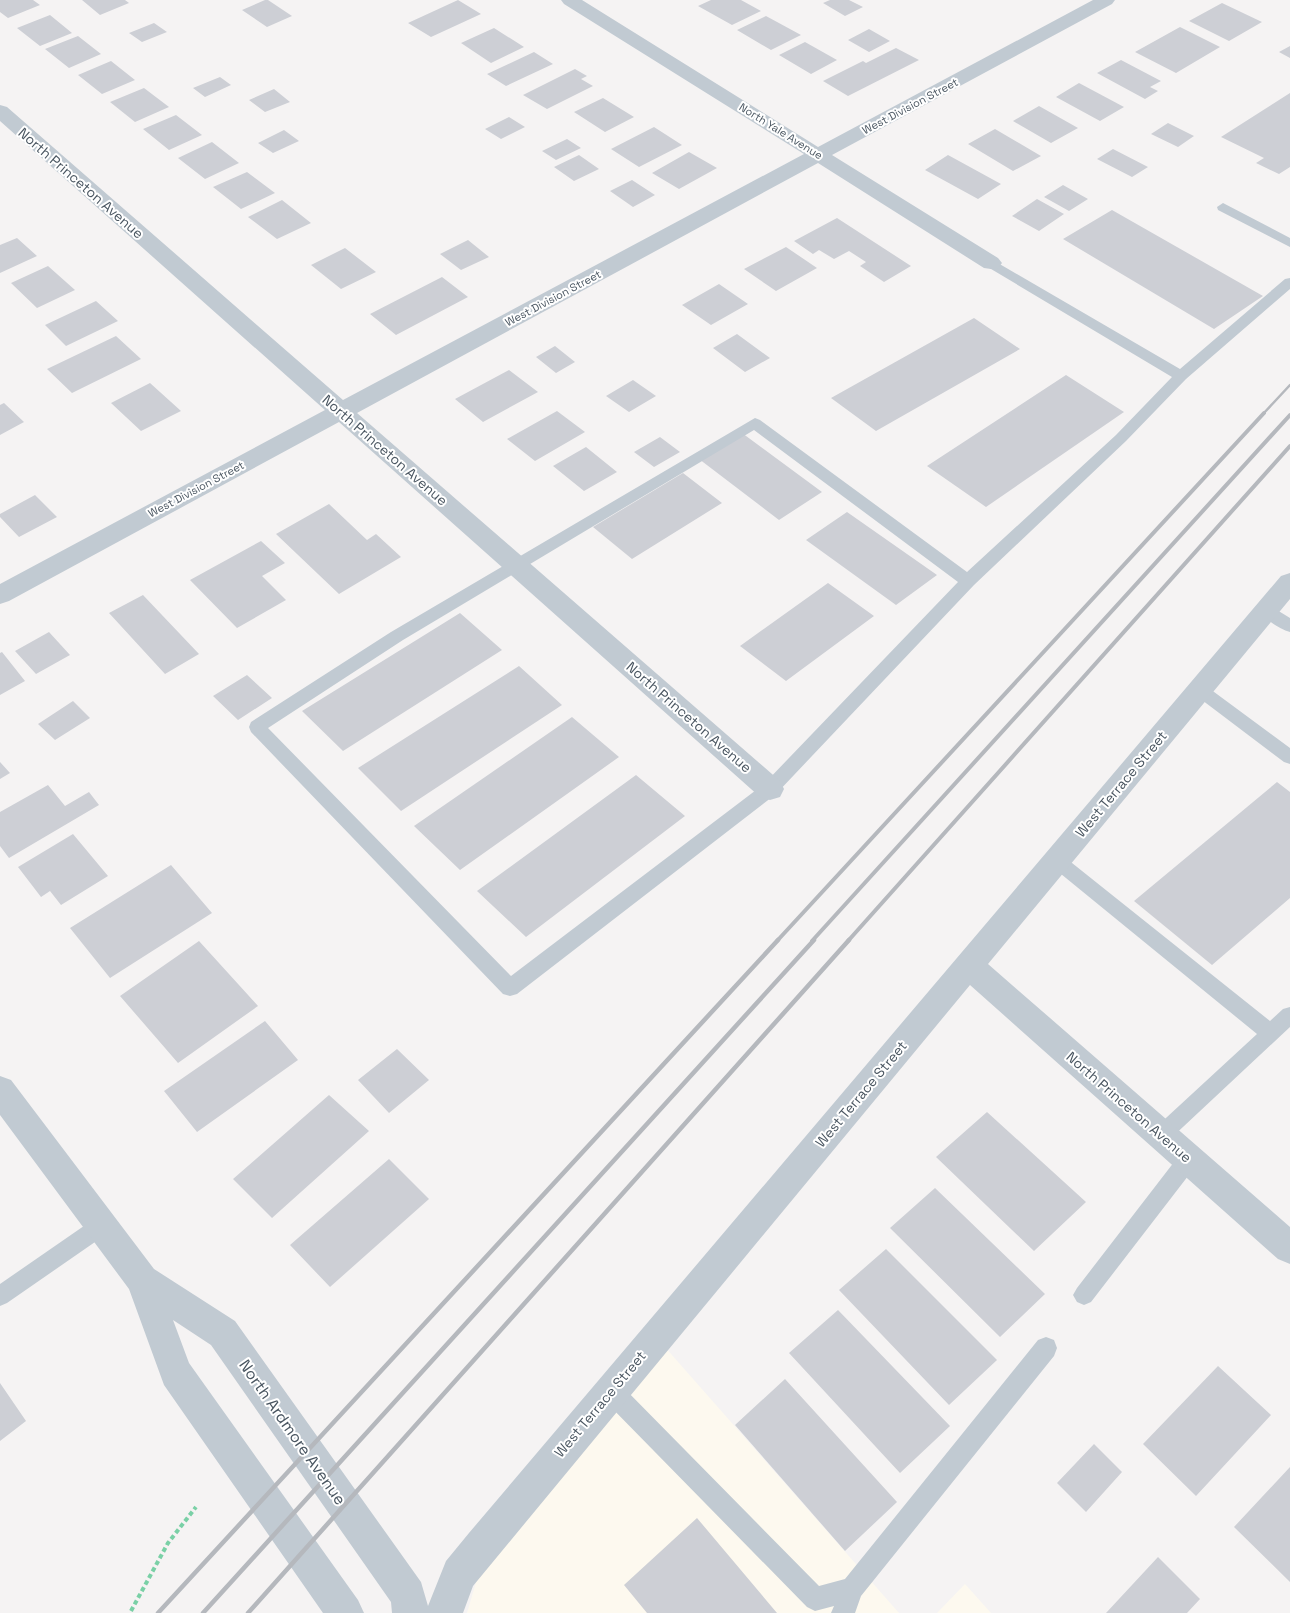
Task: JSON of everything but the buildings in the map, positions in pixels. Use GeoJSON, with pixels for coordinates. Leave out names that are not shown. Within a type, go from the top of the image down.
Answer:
{"type":"FeatureCollection","features":[{"type":"Feature","properties":{"kind":"street","name":"North Yale Avenue"},"geometry":{"type":"LineString","coordinates":[[570,0],[991,262]]}},
{"type":"Feature","properties":{"kind":"street","name":"West Division Street"},"geometry":{"type":"LineString","coordinates":[[0,595],[1106,0]]}},
{"type":"Feature","properties":{"kind":"street","name":"North Princeton Avenue"},"geometry":{"type":"LineString","coordinates":[[0,112],[770,788]]}},
{"type":"Feature","properties":{"kind":"street","name":"West Terrace Street"},"geometry":{"type":"LineString","coordinates":[[444,1613],[459,1574],[1056,860],[1200,690],[1278,618],[1290,582]]}},
{"type":"Feature","properties":{"kind":"street","name":"North Princeton Avenue"},"geometry":{"type":"LineString","coordinates":[[968,966],[1290,1248]]}},
{"type":"Feature","properties":{"kind":"street","name":"North Ardmore Avenue"},"geometry":{"type":"LineString","coordinates":[[0,1090],[142,1280],[176,1373],[344,1613]]}},
{"type":"Feature","properties":{"kind":"street","name":"North Ardmore Avenue"},"geometry":{"type":"LineString","coordinates":[[142,1280],[223,1333],[408,1595],[411,1613]]}},
{"type":"Feature","properties":{"kind":"lane"},"geometry":{"type":"LineString","coordinates":[[1223,207],[1290,243]]}},
{"type":"Feature","properties":{"kind":"lane"},"geometry":{"type":"LineString","coordinates":[[991,262],[1181,376]]}},
{"type":"Feature","properties":{"kind":"lane"},"geometry":{"type":"LineString","coordinates":[[968,581],[755,422],[397,636],[257,727],[510,988],[770,788],[968,581],[1121,438],[1181,376],[1290,282]]}},
{"type":"Feature","properties":{"kind":"lane"},"geometry":{"type":"LineString","coordinates":[[1200,690],[1290,757]]}},
{"type":"Feature","properties":{"kind":"lane"},"geometry":{"type":"LineString","coordinates":[[1056,860],[1270,1033]]}},
{"type":"Feature","properties":{"kind":"lane"},"geometry":{"type":"LineString","coordinates":[[1160,1135],[1290,1015]]}},
{"type":"Feature","properties":{"kind":"lane"},"geometry":{"type":"LineString","coordinates":[[1084,1295],[1188,1160]]}},
{"type":"Feature","properties":{"kind":"lane"},"geometry":{"type":"LineString","coordinates":[[0,1296],[101,1226]]}},
{"type":"Feature","properties":{"kind":"lane"},"geometry":{"type":"LineString","coordinates":[[843,1613],[852,1589],[1046,1348]]}},
{"type":"Feature","properties":{"kind":"lane"},"geometry":{"type":"LineString","coordinates":[[611,1391],[815,1599],[852,1589]]}},
{"type":"Feature","properties":{"kind":"path"},"geometry":{"type":"LineString","coordinates":[[131,1611],[168,1543],[196,1508]]}},
{"type":"Feature","properties":{"kind":"shaded area"},"geometry":{"type":"Polygon","coordinates":[[[664,1346],[899,1613],[467,1613],[477,1579],[664,1346]]]}},
{"type":"Feature","properties":{"kind":"shaded area"},"geometry":{"type":"Polygon","coordinates":[[[965,1584],[991,1613],[937,1613],[965,1584]]]}},
{"type":"Feature","properties":{"kind":"railway"},"geometry":{"type":"LineString","coordinates":[[1263,414],[1290,385]]}},
{"type":"Feature","properties":{"kind":"railway"},"geometry":{"type":"LineString","coordinates":[[777,941],[1264,413]]}},
{"type":"Feature","properties":{"kind":"railway"},"geometry":{"type":"LineString","coordinates":[[812,941],[1290,415]]}},
{"type":"Feature","properties":{"kind":"railway"},"geometry":{"type":"LineString","coordinates":[[848,941],[1290,446]]}},
{"type":"Feature","properties":{"kind":"railway"},"geometry":{"type":"LineString","coordinates":[[158,1613],[778,940]]}},
{"type":"Feature","properties":{"kind":"railway"},"geometry":{"type":"LineString","coordinates":[[203,1613],[814,940]]}},
{"type":"Feature","properties":{"kind":"railway"},"geometry":{"type":"LineString","coordinates":[[248,1613],[849,940]]}}]}
